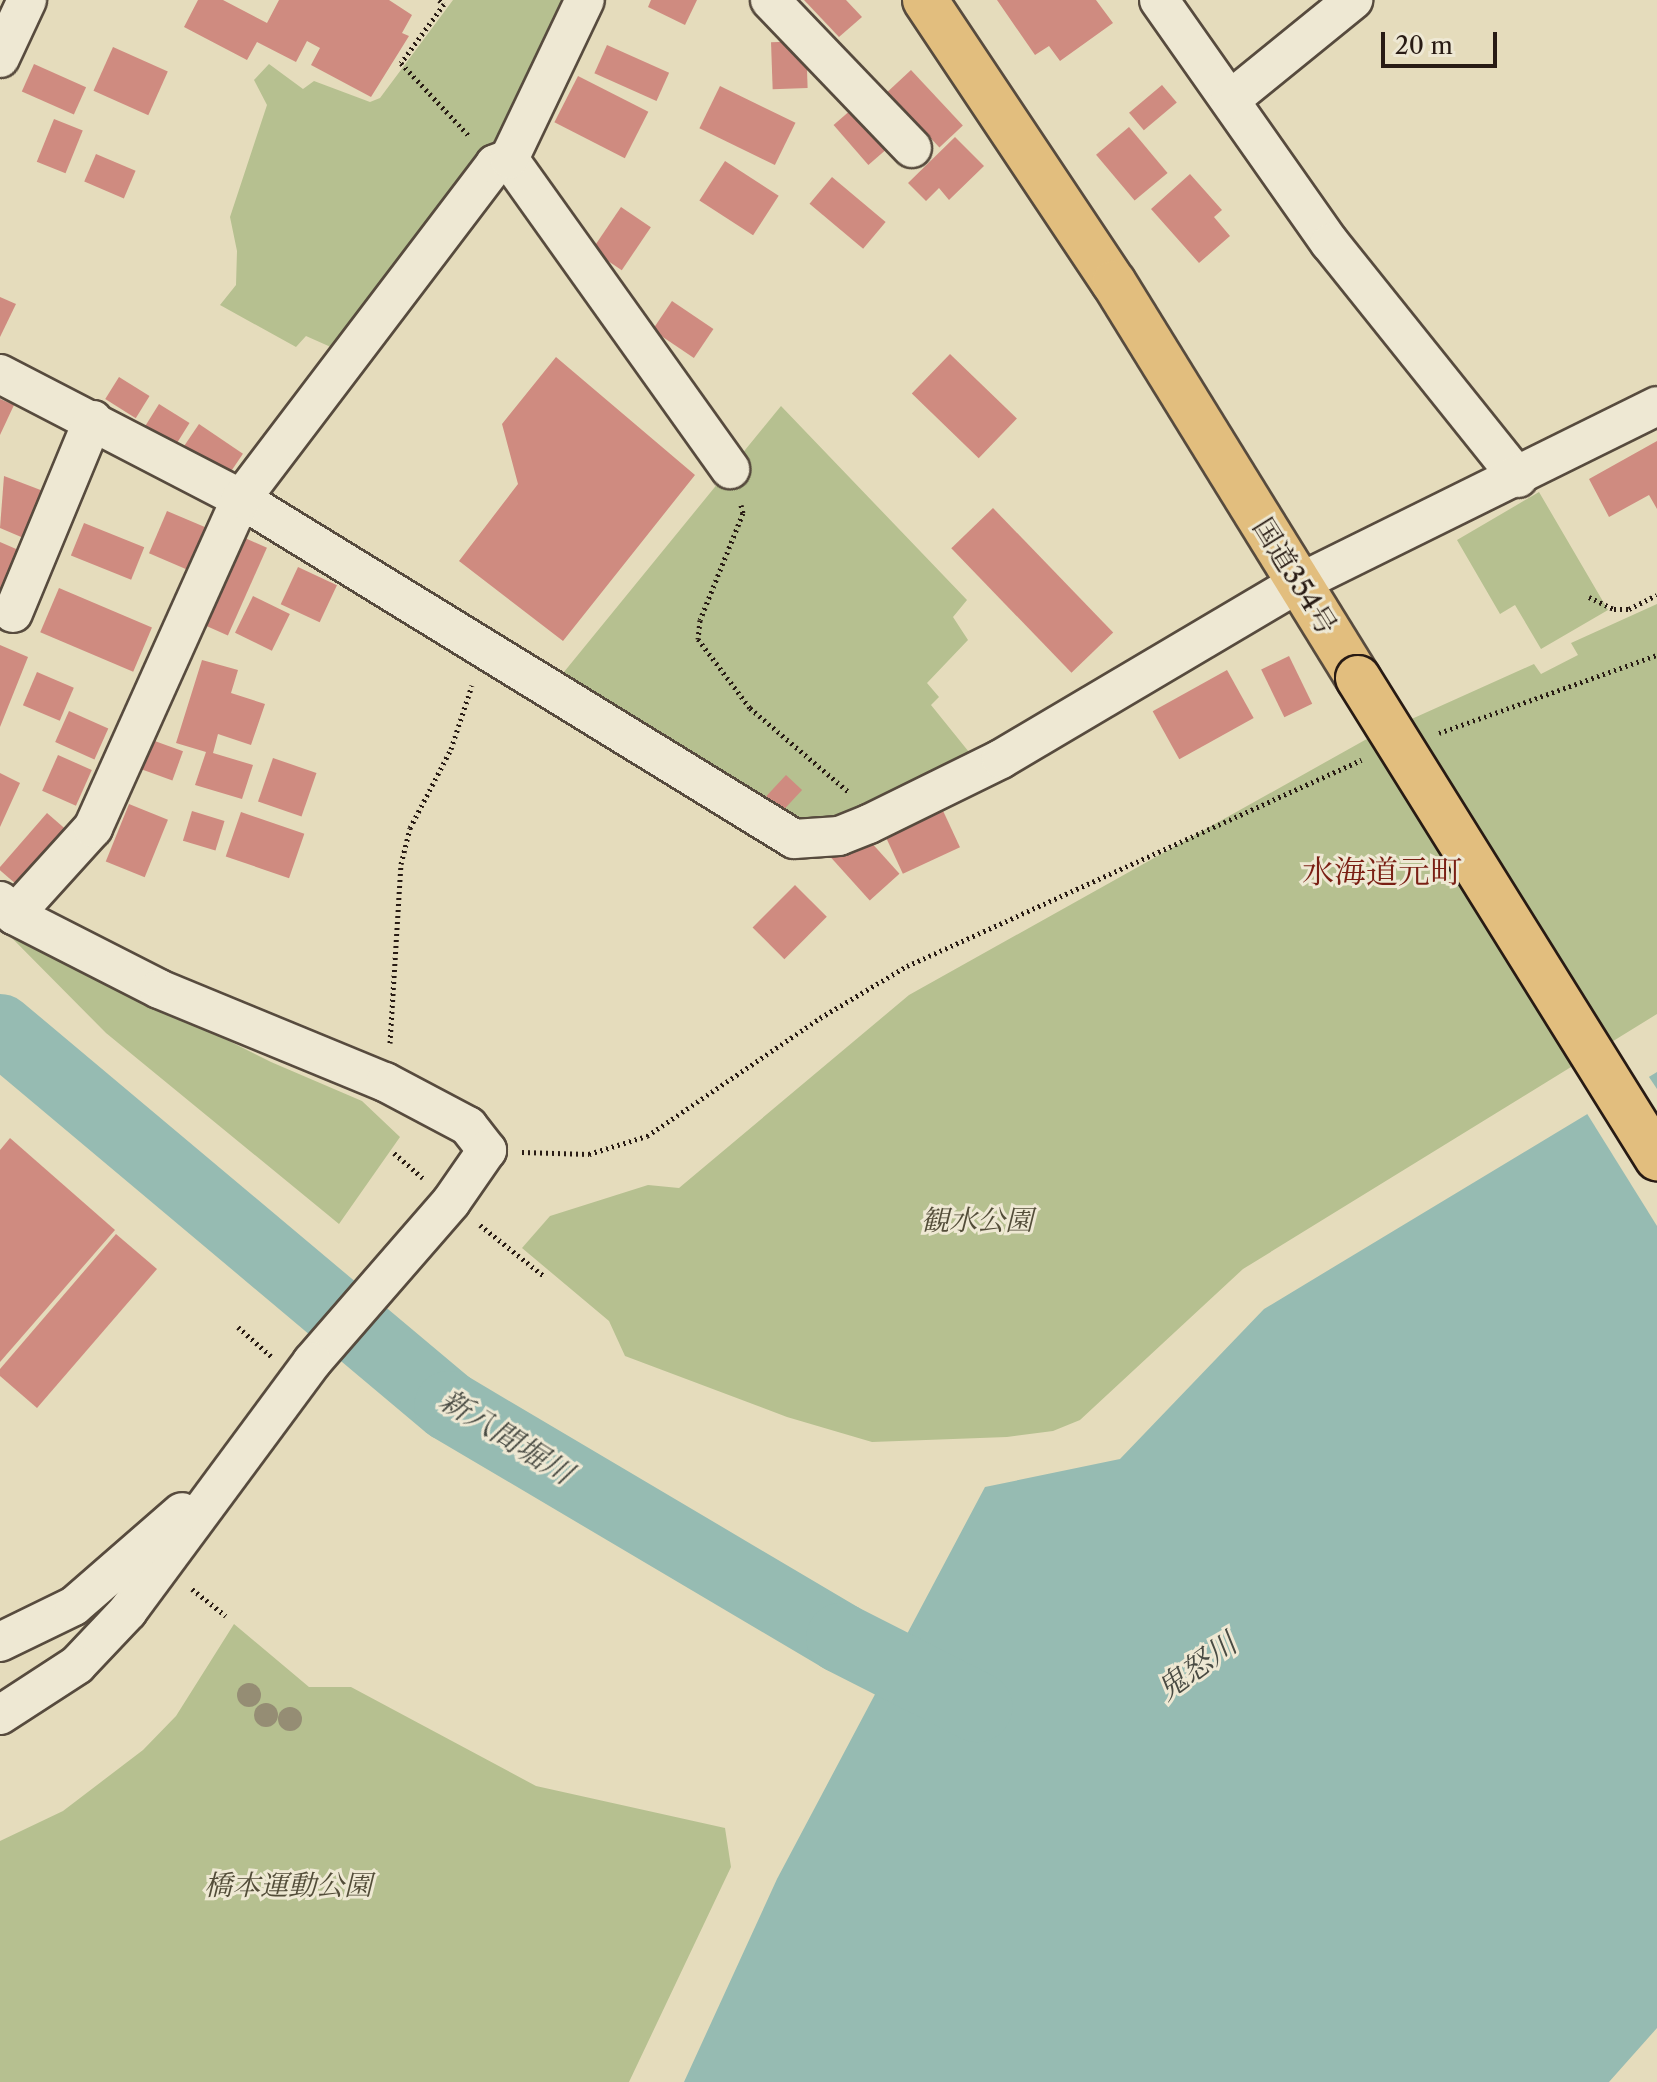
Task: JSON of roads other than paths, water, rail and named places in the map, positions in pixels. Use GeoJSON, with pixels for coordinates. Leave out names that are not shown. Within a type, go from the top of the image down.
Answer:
{"type":"FeatureCollection","features":[{"type":"Feature","properties":{"kind":"highway","name":"国道354号"},"geometry":{"type":"LineString","coordinates":[[925,0],[1114,283],[1657,1158]]}},
{"type":"Feature","properties":{"kind":"street"},"geometry":{"type":"LineString","coordinates":[[0,58],[27,0]]}},
{"type":"Feature","properties":{"kind":"street"},"geometry":{"type":"LineString","coordinates":[[0,1715],[77,1665],[128,1611],[312,1362],[451,1202],[487,1150],[468,1126],[385,1082],[159,989],[7,908],[93,828],[241,499],[502,162],[585,0]]}},
{"type":"Feature","properties":{"kind":"street"},"geometry":{"type":"LineString","coordinates":[[770,0],[912,148]]}},
{"type":"Feature","properties":{"kind":"street"},"geometry":{"type":"LineString","coordinates":[[1159,0],[1330,243],[1518,478]]}},
{"type":"Feature","properties":{"kind":"street"},"geometry":{"type":"LineString","coordinates":[[1230,100],[1353,0]]}},
{"type":"Feature","properties":{"kind":"street"},"geometry":{"type":"LineString","coordinates":[[502,162],[730,469]]}},
{"type":"Feature","properties":{"kind":"street"},"geometry":{"type":"LineString","coordinates":[[0,374],[241,499],[794,839],[839,836],[1001,759],[1299,583],[1518,478],[1657,406]]}},
{"type":"Feature","properties":{"kind":"street"},"geometry":{"type":"LineString","coordinates":[[13,613],[93,420]]}},
{"type":"Feature","properties":{"kind":"street"},"geometry":{"type":"LineString","coordinates":[[0,1642],[74,1606],[239,1464]]}},
{"type":"Feature","properties":{"kind":"water","name":"鬼怒川"},"geometry":{"type":"Polygon","coordinates":[[[1657,1072],[1657,2028],[1609,2082],[684,2082],[777,1879],[985,1487],[1120,1459],[1264,1309],[1657,1072]]]}},
{"type":"Feature","properties":{"kind":"waterway","name":"新八間堀川"},"geometry":{"type":"LineString","coordinates":[[0,1029],[449,1406],[841,1638],[977,1707]]}},
{"type":"Feature","properties":{"kind":"district","name":"水海道元町"},"geometry":{"type":"Point","coordinates":[1382,872]}},
{"type":"Feature","properties":{"kind":"park label","name":"観水公園"},"geometry":{"type":"Point","coordinates":[977,1220]}},
{"type":"Feature","properties":{"kind":"park label","name":"橋本運動公園"},"geometry":{"type":"Point","coordinates":[288,1885]}}]}
